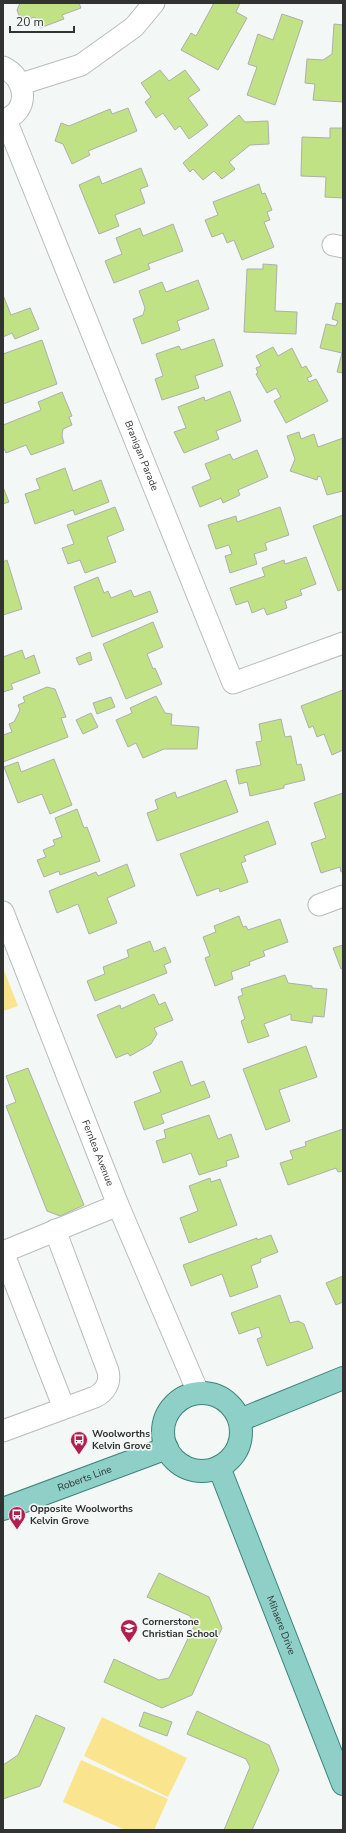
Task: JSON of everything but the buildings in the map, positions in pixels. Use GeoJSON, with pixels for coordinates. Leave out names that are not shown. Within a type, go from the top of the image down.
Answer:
{"type":"FeatureCollection","features":[{"type":"Feature","properties":{"kind":"main road"},"geometry":{"type":"LineString","coordinates":[[240,1420],[343,1378]]}},
{"type":"Feature","properties":{"kind":"main road"},"geometry":{"type":"LineString","coordinates":[[198,1392],[211,1393],[224,1398],[234,1408],[240,1420],[240,1442],[236,1452],[228,1461],[219,1467],[207,1470],[195,1470],[183,1466],[174,1458],[167,1448],[164,1430],[168,1412],[176,1403],[186,1396],[198,1392]]}},
{"type":"Feature","properties":{"kind":"main road","name":"Roberts Line"},"geometry":{"type":"LineString","coordinates":[[3,1509],[167,1448]]}},
{"type":"Feature","properties":{"kind":"main road","name":"Mihaere Drive"},"geometry":{"type":"LineString","coordinates":[[219,1467],[343,1784]]}},
{"type":"Feature","properties":{"kind":"street"},"geometry":{"type":"LineString","coordinates":[[21,84],[81,65],[134,27],[154,3]]}},
{"type":"Feature","properties":{"kind":"street"},"geometry":{"type":"LineString","coordinates":[[3,67],[17,76],[23,92],[22,101],[18,109],[4,120]]}},
{"type":"Feature","properties":{"kind":"street","name":"Branigan Parade"},"geometry":{"type":"LineString","coordinates":[[4,120],[233,683],[343,643]]}},
{"type":"Feature","properties":{"kind":"street"},"geometry":{"type":"LineString","coordinates":[[319,906],[343,896]]}},
{"type":"Feature","properties":{"kind":"street","name":"Fernlea Avenue"},"geometry":{"type":"LineString","coordinates":[[3,912],[118,1205],[198,1392]]}},
{"type":"Feature","properties":{"kind":"street"},"geometry":{"type":"LineString","coordinates":[[64,1408],[3,1252],[118,1205]]}},
{"type":"Feature","properties":{"kind":"street"},"geometry":{"type":"LineString","coordinates":[[5,1426],[64,1408],[99,1395],[106,1387],[110,1376],[55,1230]]}},
{"type":"Feature","properties":{"kind":"shaded area"},"geometry":{"type":"Polygon","coordinates":[[[3,968],[18,1006],[3,1011],[3,968]]]}},
{"type":"Feature","properties":{"kind":"shaded area"},"geometry":{"type":"Polygon","coordinates":[[[102,1717],[187,1758],[168,1797],[84,1756],[102,1717]]]}},
{"type":"Feature","properties":{"kind":"shaded area"},"geometry":{"type":"Polygon","coordinates":[[[81,1760],[168,1799],[154,1830],[125,1830],[63,1802],[81,1760]]]}},
{"type":"Feature","properties":{"kind":"place","name":"Woolworths Kelvin Grove"},"geometry":{"type":"Point","coordinates":[79,1455]}},
{"type":"Feature","properties":{"kind":"place","name":"Opposite Woolworths Kelvin Grove"},"geometry":{"type":"Point","coordinates":[17,1530]}},
{"type":"Feature","properties":{"kind":"place","name":"Cornerstone Christian School"},"geometry":{"type":"Point","coordinates":[129,1643]}}]}
